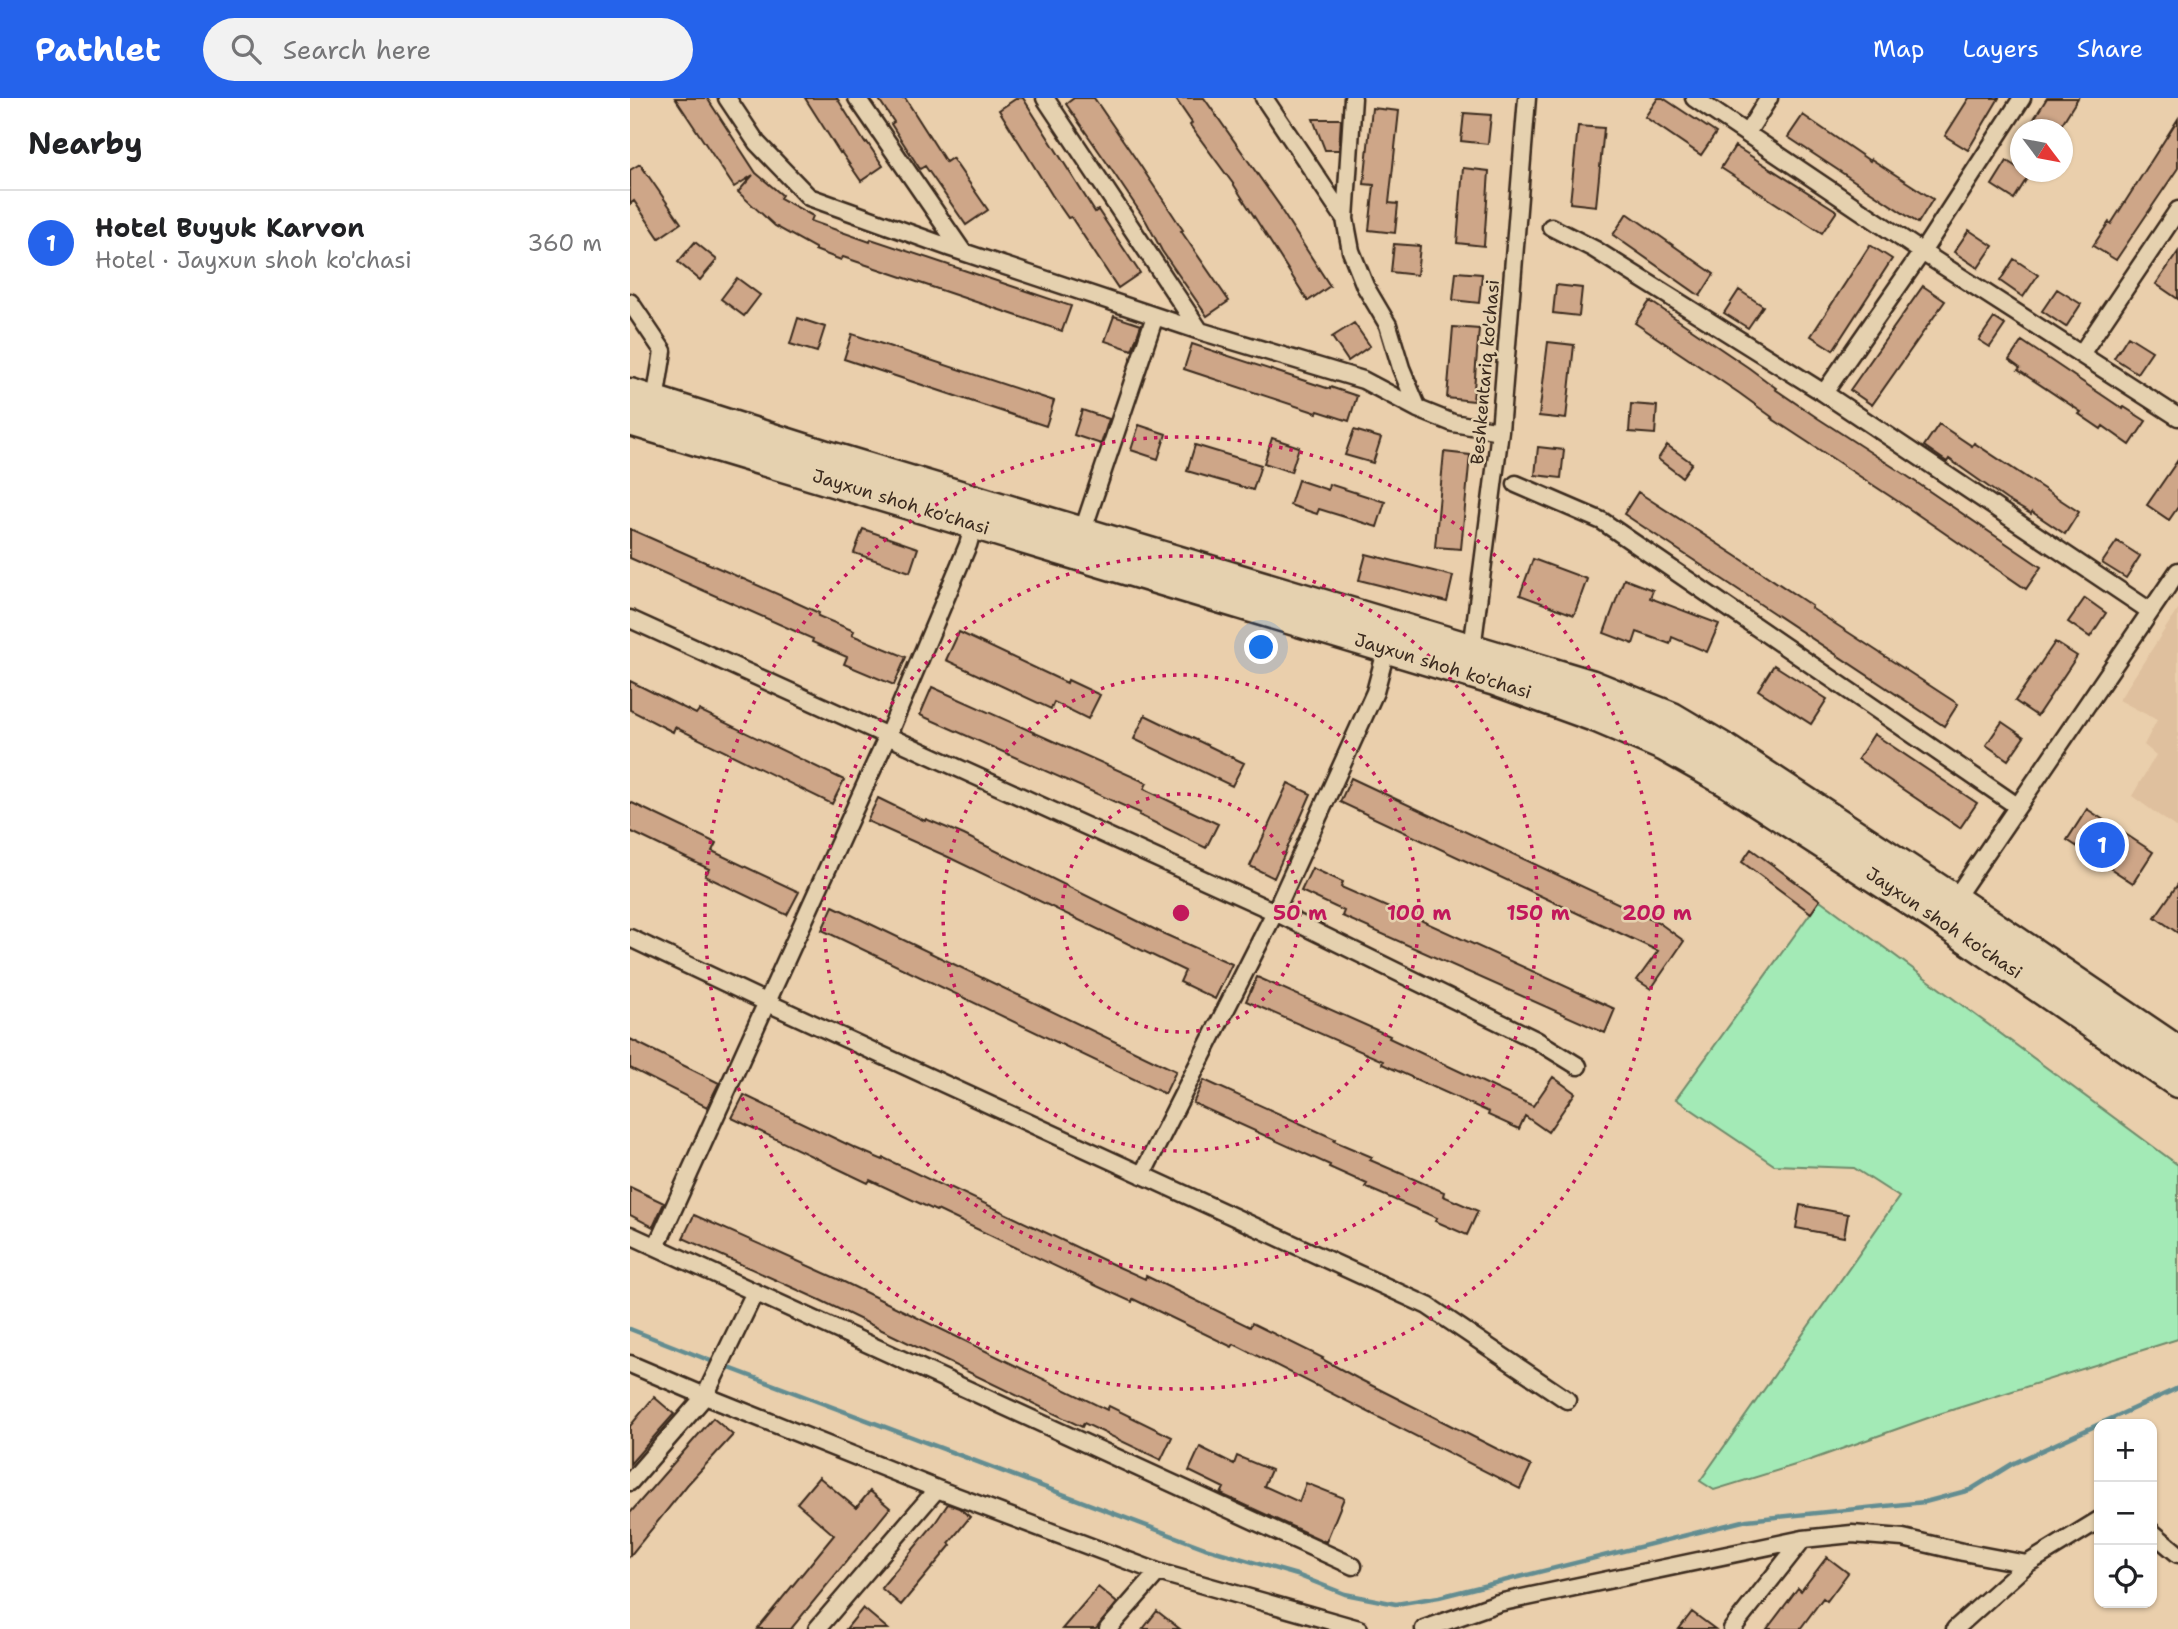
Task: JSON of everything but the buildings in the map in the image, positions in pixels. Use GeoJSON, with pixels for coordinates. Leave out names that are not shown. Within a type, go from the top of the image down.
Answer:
{"type":"FeatureCollection","features":[{"type":"Feature","properties":{"kind":"highway","name":"Jayxun shoh ko'chasi"},"geometry":{"type":"LineString","coordinates":[[643,398],[826,456],[1590,685],[1672,718],[1726,750],[1954,900],[2178,1052]]}},
{"type":"Feature","properties":{"kind":"highway","name":"Jayxun shoh ko'chasi"},"geometry":{"type":"LineString","coordinates":[[630,420],[1387,647],[1520,689],[1597,717],[1665,746],[1727,781],[1937,916],[2178,1082]]}},
{"type":"Feature","properties":{"kind":"street"},"geometry":{"type":"LineString","coordinates":[[727,98],[757,142],[809,197],[963,253],[1199,331],[1363,380],[1418,409],[1453,423],[1500,431]]}},
{"type":"Feature","properties":{"kind":"street"},"geometry":{"type":"LineString","coordinates":[[856,98],[963,253]]}},
{"type":"Feature","properties":{"kind":"street"},"geometry":{"type":"LineString","coordinates":[[1045,98],[1199,331]]}},
{"type":"Feature","properties":{"kind":"street"},"geometry":{"type":"LineString","coordinates":[[1264,98],[1345,219]]}},
{"type":"Feature","properties":{"kind":"street"},"geometry":{"type":"LineString","coordinates":[[1353,98],[1345,219],[1351,251],[1365,286],[1388,325],[1401,368],[1418,409]]}},
{"type":"Feature","properties":{"kind":"street","name":"Beshkentariq ko'chasi"},"geometry":{"type":"LineString","coordinates":[[1472,649],[1500,431],[1527,98]]}},
{"type":"Feature","properties":{"kind":"street"},"geometry":{"type":"LineString","coordinates":[[1694,98],[1922,251],[2178,417]]}},
{"type":"Feature","properties":{"kind":"street"},"geometry":{"type":"LineString","coordinates":[[1747,133],[1769,98]]}},
{"type":"Feature","properties":{"kind":"street"},"geometry":{"type":"LineString","coordinates":[[1824,393],[1922,251],[2022,98]]}},
{"type":"Feature","properties":{"kind":"street"},"geometry":{"type":"LineString","coordinates":[[2081,354],[2178,210]]}},
{"type":"Feature","properties":{"kind":"street"},"geometry":{"type":"LineString","coordinates":[[1550,227],[1594,249],[1824,393],[2150,611]]}},
{"type":"Feature","properties":{"kind":"street"},"geometry":{"type":"LineString","coordinates":[[630,302],[663,351],[643,398]]}},
{"type":"Feature","properties":{"kind":"street"},"geometry":{"type":"LineString","coordinates":[[1082,533],[1155,316]]}},
{"type":"Feature","properties":{"kind":"street"},"geometry":{"type":"LineString","coordinates":[[1516,484],[1602,521],[2017,806]]}},
{"type":"Feature","properties":{"kind":"street"},"geometry":{"type":"LineString","coordinates":[[656,1247],[888,734],[968,545],[974,524]]}},
{"type":"Feature","properties":{"kind":"street"},"geometry":{"type":"LineString","coordinates":[[1954,900],[2178,571]]}},
{"type":"Feature","properties":{"kind":"street"},"geometry":{"type":"LineString","coordinates":[[630,619],[1275,912],[1536,1040],[1577,1066]]}},
{"type":"Feature","properties":{"kind":"street"},"geometry":{"type":"LineString","coordinates":[[1142,1175],[1275,912],[1375,692],[1387,647]]}},
{"type":"Feature","properties":{"kind":"street"},"geometry":{"type":"LineString","coordinates":[[630,937],[1428,1306],[1567,1400]]}},
{"type":"Feature","properties":{"kind":"street"},"geometry":{"type":"LineString","coordinates":[[630,1235],[1353,1566]]}},
{"type":"Feature","properties":{"kind":"street"},"geometry":{"type":"LineString","coordinates":[[630,1482],[705,1396],[755,1292]]}},
{"type":"Feature","properties":{"kind":"street"},"geometry":{"type":"LineString","coordinates":[[630,1364],[937,1489],[1158,1572],[1359,1629]]}},
{"type":"Feature","properties":{"kind":"street"},"geometry":{"type":"LineString","coordinates":[[817,1629],[937,1489]]}},
{"type":"Feature","properties":{"kind":"street"},"geometry":{"type":"LineString","coordinates":[[1955,1629],[2027,1564],[2094,1523]]}},
{"type":"Feature","properties":{"kind":"street"},"geometry":{"type":"LineString","coordinates":[[1423,1629],[1498,1603],[1802,1539],[1852,1534],[1903,1538],[2027,1564]]}},
{"type":"Feature","properties":{"kind":"street"},"geometry":{"type":"LineString","coordinates":[[2157,1536],[2178,1554]]}},
{"type":"Feature","properties":{"kind":"street"},"geometry":{"type":"LineString","coordinates":[[1732,1629],[1802,1539]]}},
{"type":"Feature","properties":{"kind":"street"},"geometry":{"type":"LineString","coordinates":[[1108,1629],[1158,1572]]}},
{"type":"Feature","properties":{"kind":"shaded area"},"geometry":{"type":"Polygon","coordinates":[[[2178,609],[2178,829],[2132,796],[2156,755],[2144,745],[2157,720],[2119,700],[2178,609]]]}},
{"type":"Feature","properties":{"kind":"green space"},"geometry":{"type":"Polygon","coordinates":[[[1820,900],[2178,1165],[2178,1339],[1939,1414],[1805,1462],[1714,1490],[1700,1481],[1899,1197],[1854,1168],[1774,1165],[1676,1099],[1820,900]]]}},
{"type":"Feature","properties":{"kind":"waterway"},"geometry":{"type":"LineString","coordinates":[[630,1329],[716,1363]]}},
{"type":"Feature","properties":{"kind":"waterway"},"geometry":{"type":"LineString","coordinates":[[724,1366],[1205,1548],[1297,1575],[1345,1594],[1396,1604],[1439,1597],[1747,1520],[1925,1502],[1970,1490],[2012,1464],[2178,1388]]}},
{"type":"Feature","properties":{"kind":"place","name":"Hotel Buyuk Karvon"},"geometry":{"type":"Point","coordinates":[2102,845]}}]}
